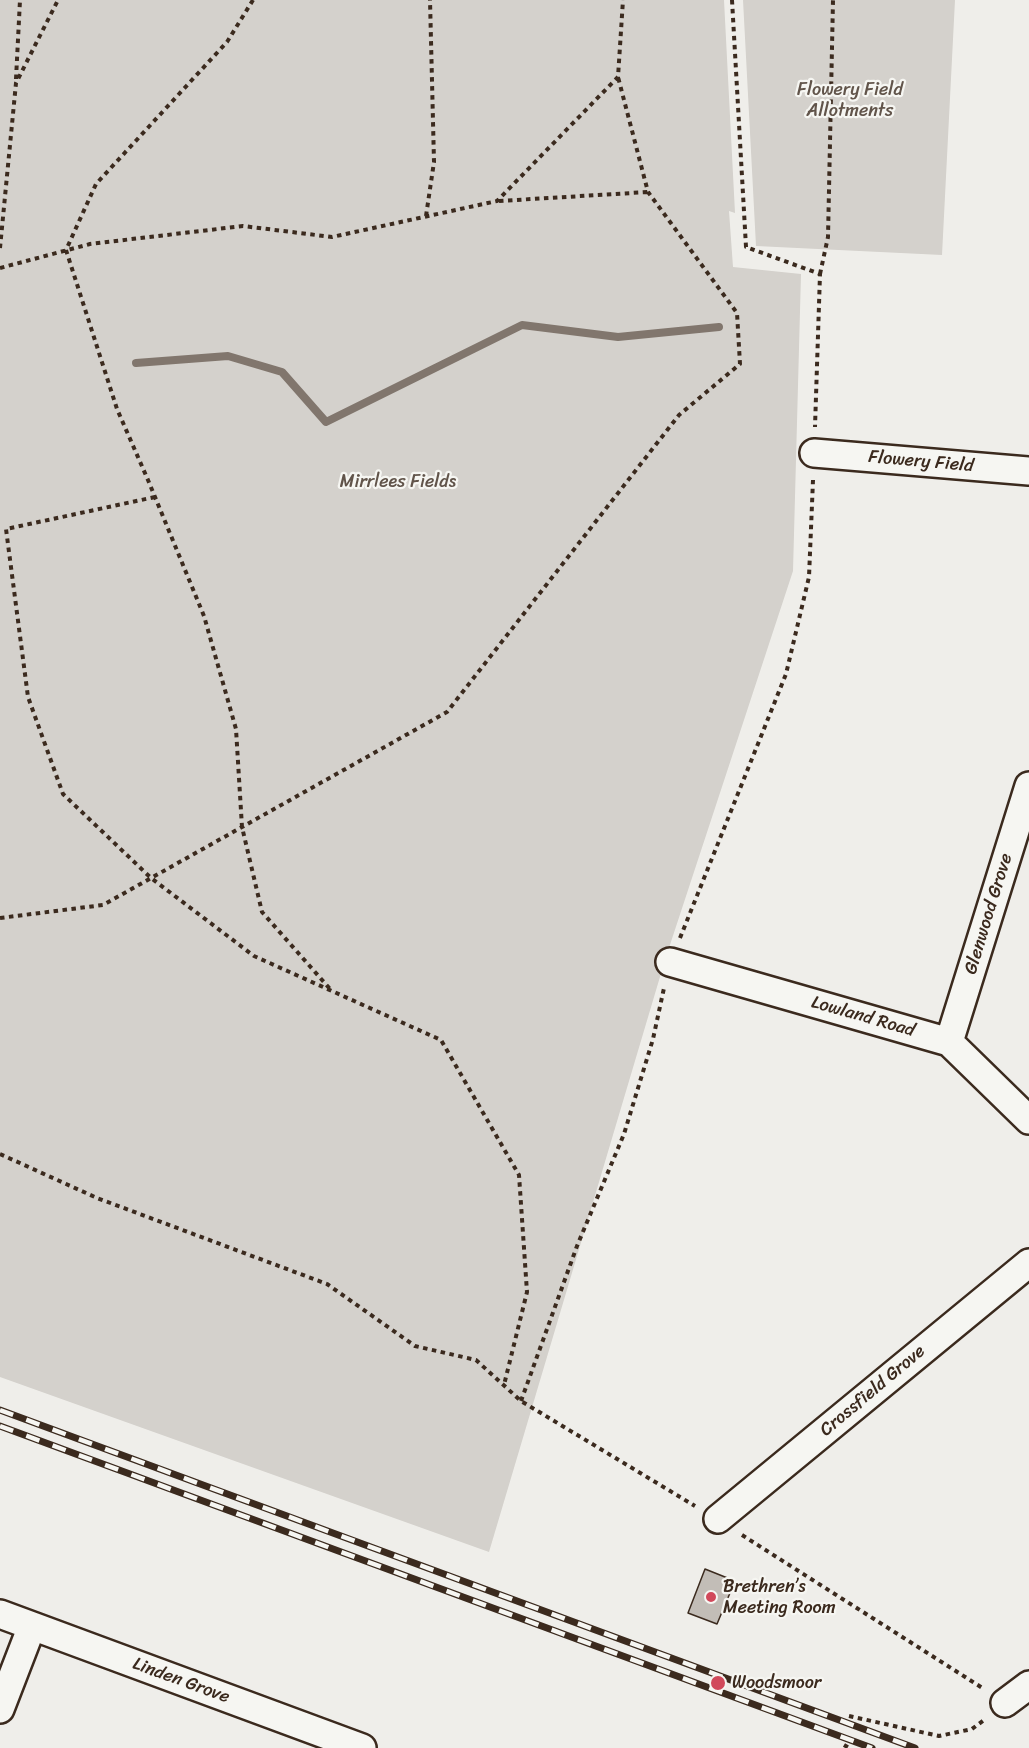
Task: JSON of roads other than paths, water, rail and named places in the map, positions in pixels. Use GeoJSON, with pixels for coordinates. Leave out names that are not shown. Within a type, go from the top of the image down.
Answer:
{"type":"FeatureCollection","features":[{"type":"Feature","properties":{"kind":"street","name":"Flowery Field"},"geometry":{"type":"LineString","coordinates":[[814,453],[1029,471]]}},
{"type":"Feature","properties":{"kind":"street","name":"Glenwood Grove"},"geometry":{"type":"LineString","coordinates":[[949,1042],[1029,786]]}},
{"type":"Feature","properties":{"kind":"street","name":"Lowland Road"},"geometry":{"type":"LineString","coordinates":[[670,962],[949,1042],[1029,1120]]}},
{"type":"Feature","properties":{"kind":"street","name":"Crossfield Grove"},"geometry":{"type":"LineString","coordinates":[[718,1519],[1029,1263]]}},
{"type":"Feature","properties":{"kind":"street","name":"Linden Grove"},"geometry":{"type":"LineString","coordinates":[[0,1614],[362,1748]]}},
{"type":"Feature","properties":{"kind":"street"},"geometry":{"type":"LineString","coordinates":[[0,1709],[32,1626]]}},
{"type":"Feature","properties":{"kind":"street"},"geometry":{"type":"LineString","coordinates":[[1005,1703],[1029,1685]]}},
{"type":"Feature","properties":{"kind":"waterway"},"geometry":{"type":"LineString","coordinates":[[136,363],[228,356],[282,372],[326,422],[522,325],[618,337],[719,327]]}},
{"type":"Feature","properties":{"kind":"railway"},"geometry":{"type":"LineString","coordinates":[[0,1410],[915,1748]]}},
{"type":"Feature","properties":{"kind":"railway"},"geometry":{"type":"LineString","coordinates":[[0,1426],[872,1748]]}},
{"type":"Feature","properties":{"kind":"place","name":"Brethren’s Meeting Room"},"geometry":{"type":"Point","coordinates":[711,1597]}},
{"type":"Feature","properties":{"kind":"place","name":"Woodsmoor"},"geometry":{"type":"Point","coordinates":[718,1683]}},
{"type":"Feature","properties":{"kind":"park label","name":"Flowery Field Allotments"},"geometry":{"type":"Point","coordinates":[850,100]}},
{"type":"Feature","properties":{"kind":"park label","name":"Mirrlees Fields"},"geometry":{"type":"Point","coordinates":[398,482]}}]}
